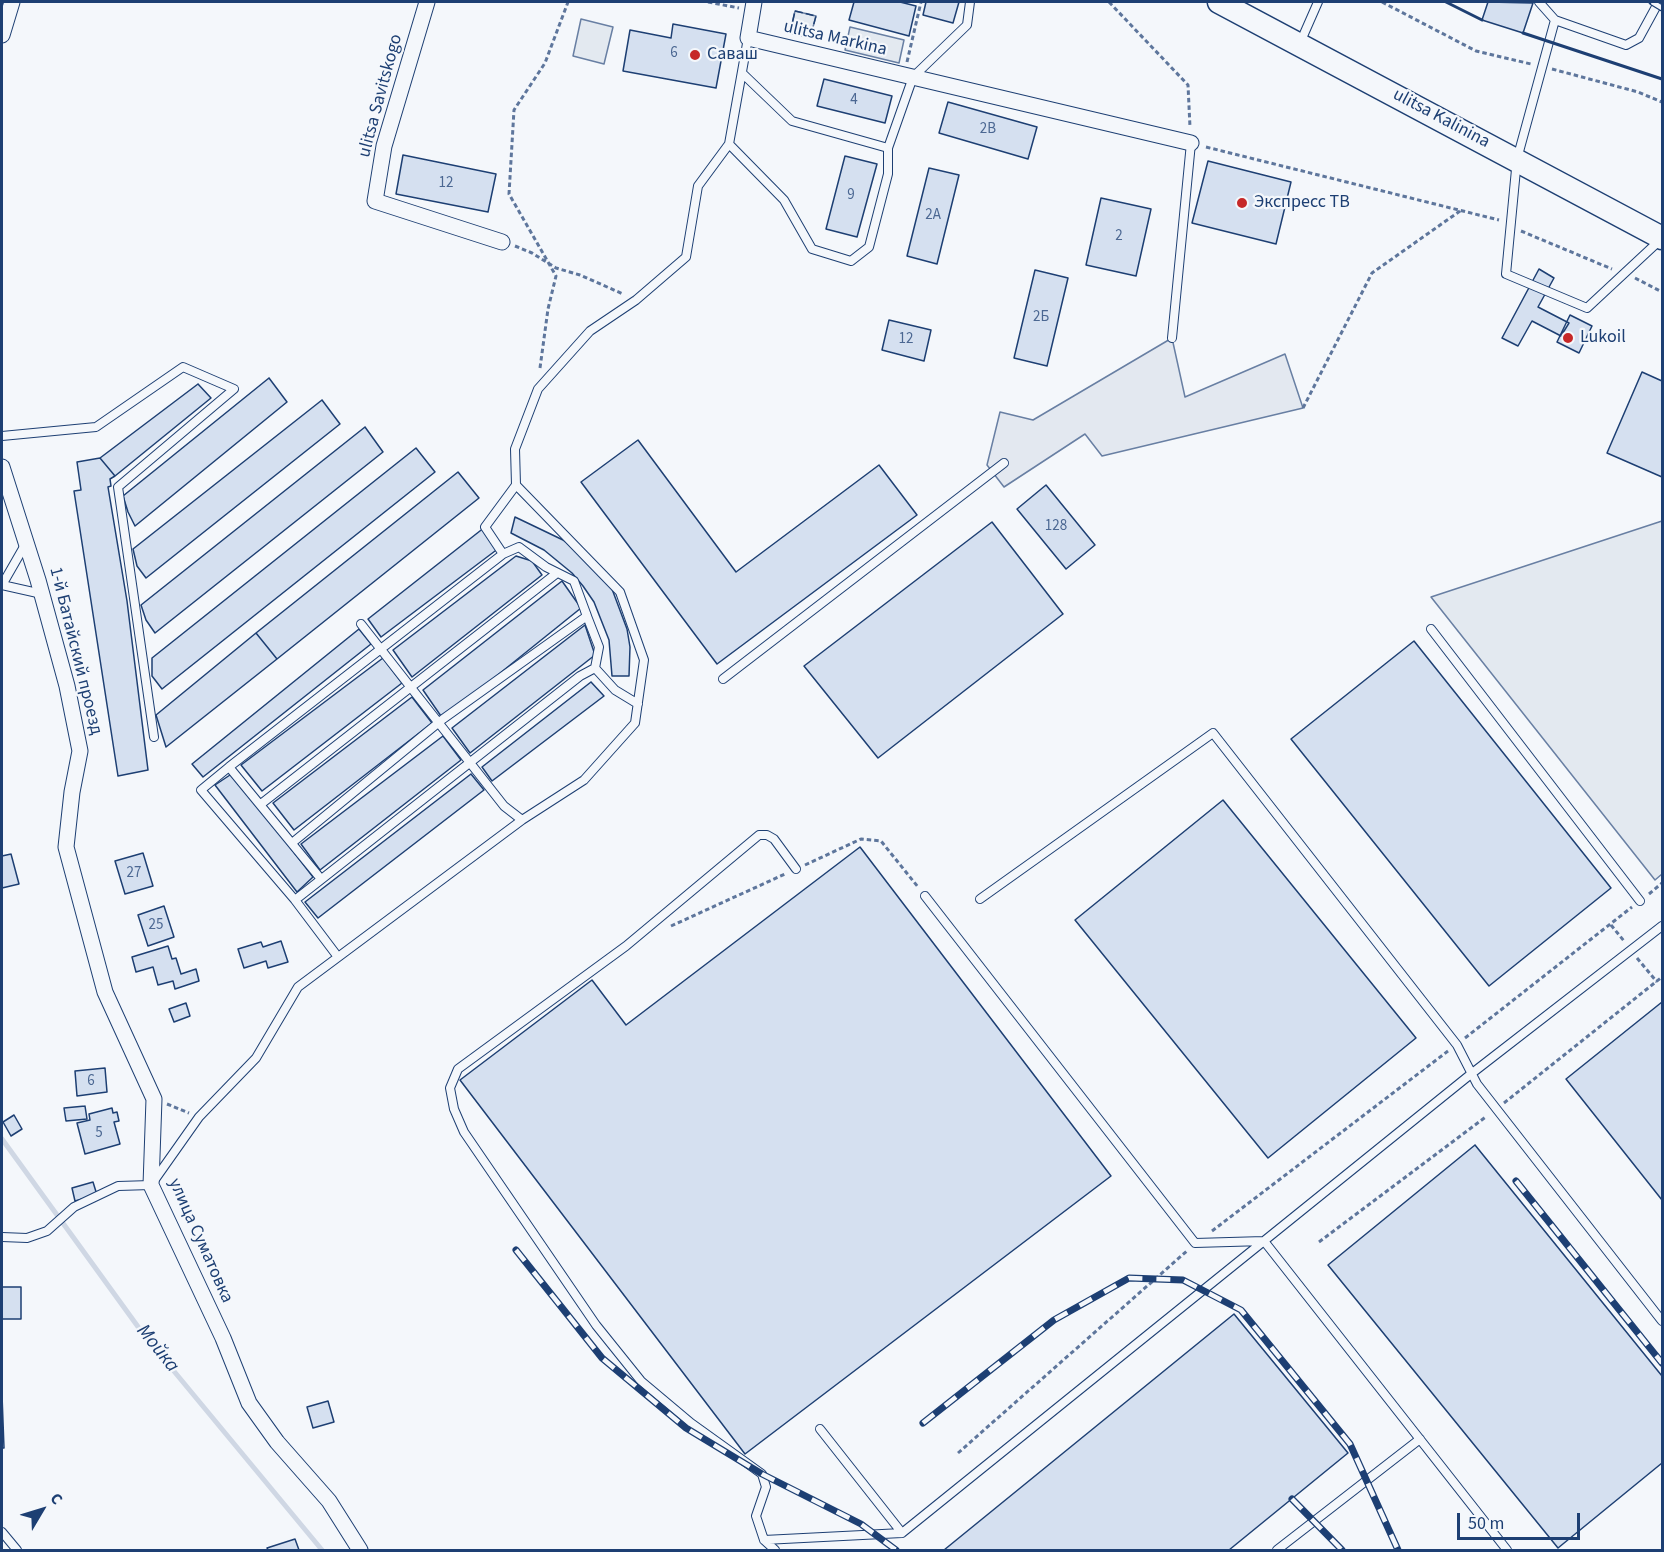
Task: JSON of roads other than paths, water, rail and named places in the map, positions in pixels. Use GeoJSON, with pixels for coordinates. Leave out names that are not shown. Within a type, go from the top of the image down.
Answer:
{"type":"FeatureCollection","features":[{"type":"Feature","properties":{"kind":"main road","name":"ulitsa Kalinina"},"geometry":{"type":"LineString","coordinates":[[1219,2],[1662,238]]}},
{"type":"Feature","properties":{"kind":"street"},"geometry":{"type":"LineString","coordinates":[[2,35],[12,2]]}},
{"type":"Feature","properties":{"kind":"street","name":"ulitsa Savitskogo"},"geometry":{"type":"LineString","coordinates":[[427,2],[384,146],[375,201],[502,242]]}},
{"type":"Feature","properties":{"kind":"street"},"geometry":{"type":"LineString","coordinates":[[748,38],[754,2]]}},
{"type":"Feature","properties":{"kind":"street","name":"ulitsa Markina"},"geometry":{"type":"LineString","coordinates":[[748,38],[1191,143]]}},
{"type":"Feature","properties":{"kind":"street","name":"1-й Батайский проезд"},"geometry":{"type":"LineString","coordinates":[[2,467],[42,594],[67,686],[80,751],[72,792],[66,847]]}},
{"type":"Feature","properties":{"kind":"street","name":"улица Суматовка"},"geometry":{"type":"LineString","coordinates":[[66,847],[105,992],[154,1099],[152,1185],[223,1338],[249,1402],[277,1442],[329,1502],[360,1551]]}},
{"type":"Feature","properties":{"kind":"lane"},"geometry":{"type":"LineString","coordinates":[[729,144],[784,200],[812,249],[851,261],[869,246],[888,174],[888,148],[908,76],[967,25],[970,2]]}},
{"type":"Feature","properties":{"kind":"lane"},"geometry":{"type":"LineString","coordinates":[[1299,44],[1318,2]]}},
{"type":"Feature","properties":{"kind":"lane"},"geometry":{"type":"LineString","coordinates":[[1539,2],[1555,20],[1630,44],[1639,38],[1659,4]]}},
{"type":"Feature","properties":{"kind":"lane"},"geometry":{"type":"LineString","coordinates":[[1555,20],[1517,159],[1506,274],[1587,308],[1662,238]]}},
{"type":"Feature","properties":{"kind":"lane"},"geometry":{"type":"LineString","coordinates":[[503,554],[485,527],[516,485],[515,449],[538,389],[590,331],[636,300],[686,256],[698,186],[729,144],[748,38]]}},
{"type":"Feature","properties":{"kind":"lane"},"geometry":{"type":"LineString","coordinates":[[742,73],[792,121],[888,148]]}},
{"type":"Feature","properties":{"kind":"lane"},"geometry":{"type":"LineString","coordinates":[[1172,338],[1191,143]]}},
{"type":"Feature","properties":{"kind":"lane"},"geometry":{"type":"LineString","coordinates":[[2,436],[96,427],[183,367],[234,389],[118,487],[154,737]]}},
{"type":"Feature","properties":{"kind":"lane"},"geometry":{"type":"LineString","coordinates":[[723,680],[1004,463]]}},
{"type":"Feature","properties":{"kind":"lane"},"geometry":{"type":"LineString","coordinates":[[2,1237],[27,1238],[47,1231],[75,1207],[118,1186],[152,1185],[199,1116],[256,1058],[298,987],[522,820],[584,780],[635,723],[644,660],[620,592],[516,485]]}},
{"type":"Feature","properties":{"kind":"lane"},"geometry":{"type":"LineString","coordinates":[[26,543],[2,585],[42,594]]}},
{"type":"Feature","properties":{"kind":"lane"},"geometry":{"type":"LineString","coordinates":[[338,957],[295,900],[201,790],[503,554],[519,547],[557,573],[574,581],[599,647],[595,668]]}},
{"type":"Feature","properties":{"kind":"lane"},"geometry":{"type":"LineString","coordinates":[[261,804],[557,573]]}},
{"type":"Feature","properties":{"kind":"lane"},"geometry":{"type":"LineString","coordinates":[[292,843],[439,723],[586,616],[584,609]]}},
{"type":"Feature","properties":{"kind":"lane"},"geometry":{"type":"LineString","coordinates":[[362,624],[504,806],[522,820]]}},
{"type":"Feature","properties":{"kind":"lane"},"geometry":{"type":"LineString","coordinates":[[1431,629],[1640,901]]}},
{"type":"Feature","properties":{"kind":"lane"},"geometry":{"type":"LineString","coordinates":[[595,668],[615,690],[638,704]]}},
{"type":"Feature","properties":{"kind":"lane"},"geometry":{"type":"LineString","coordinates":[[295,900],[580,676],[595,668]]}},
{"type":"Feature","properties":{"kind":"lane"},"geometry":{"type":"LineString","coordinates":[[980,899],[1213,733],[1457,1045],[1472,1074],[1662,1321]]}},
{"type":"Feature","properties":{"kind":"lane"},"geometry":{"type":"LineString","coordinates":[[229,767],[321,879]]}},
{"type":"Feature","properties":{"kind":"lane"},"geometry":{"type":"LineString","coordinates":[[775,1551],[764,1540],[756,1516],[766,1487],[762,1474],[691,1423],[641,1381],[611,1344],[464,1132],[454,1109],[450,1088],[458,1069],[626,946],[759,835],[767,835],[774,839],[796,869]]}},
{"type":"Feature","properties":{"kind":"lane"},"geometry":{"type":"LineString","coordinates":[[925,896],[1195,1243],[1264,1241]]}},
{"type":"Feature","properties":{"kind":"lane"},"geometry":{"type":"LineString","coordinates":[[764,1540],[902,1533],[1472,1074],[1662,926]]}},
{"type":"Feature","properties":{"kind":"lane"},"geometry":{"type":"LineString","coordinates":[[1264,1241],[1507,1551]]}},
{"type":"Feature","properties":{"kind":"lane"},"geometry":{"type":"LineString","coordinates":[[820,1429],[902,1533]]}},
{"type":"Feature","properties":{"kind":"lane"},"geometry":{"type":"LineString","coordinates":[[1277,1551],[1420,1439]]}},
{"type":"Feature","properties":{"kind":"lane"},"geometry":{"type":"LineString","coordinates":[[2,1532],[17,1551]]}},
{"type":"Feature","properties":{"kind":"waterway","name":"Мойка"},"geometry":{"type":"LineString","coordinates":[[2,1139],[144,1335],[322,1550]]}},
{"type":"Feature","properties":{"kind":"railway"},"geometry":{"type":"LineString","coordinates":[[1652,2],[1662,8]]}},
{"type":"Feature","properties":{"kind":"railway"},"geometry":{"type":"LineString","coordinates":[[1516,1181],[1662,1363]]}},
{"type":"Feature","properties":{"kind":"railway"},"geometry":{"type":"LineString","coordinates":[[516,1250],[602,1358],[686,1428],[762,1474],[861,1524],[896,1550]]}},
{"type":"Feature","properties":{"kind":"railway"},"geometry":{"type":"LineString","coordinates":[[923,1423],[1054,1320],[1129,1278],[1183,1280],[1241,1310],[1350,1444],[1398,1550]]}},
{"type":"Feature","properties":{"kind":"railway"},"geometry":{"type":"LineString","coordinates":[[1292,1499],[1342,1550]]}},
{"type":"Feature","properties":{"kind":"place","name":"Саваш"},"geometry":{"type":"Point","coordinates":[695,55]}},
{"type":"Feature","properties":{"kind":"place","name":"Экспресс ТВ"},"geometry":{"type":"Point","coordinates":[1242,203]}},
{"type":"Feature","properties":{"kind":"place","name":"Lukoil"},"geometry":{"type":"Point","coordinates":[1568,338]}}]}
